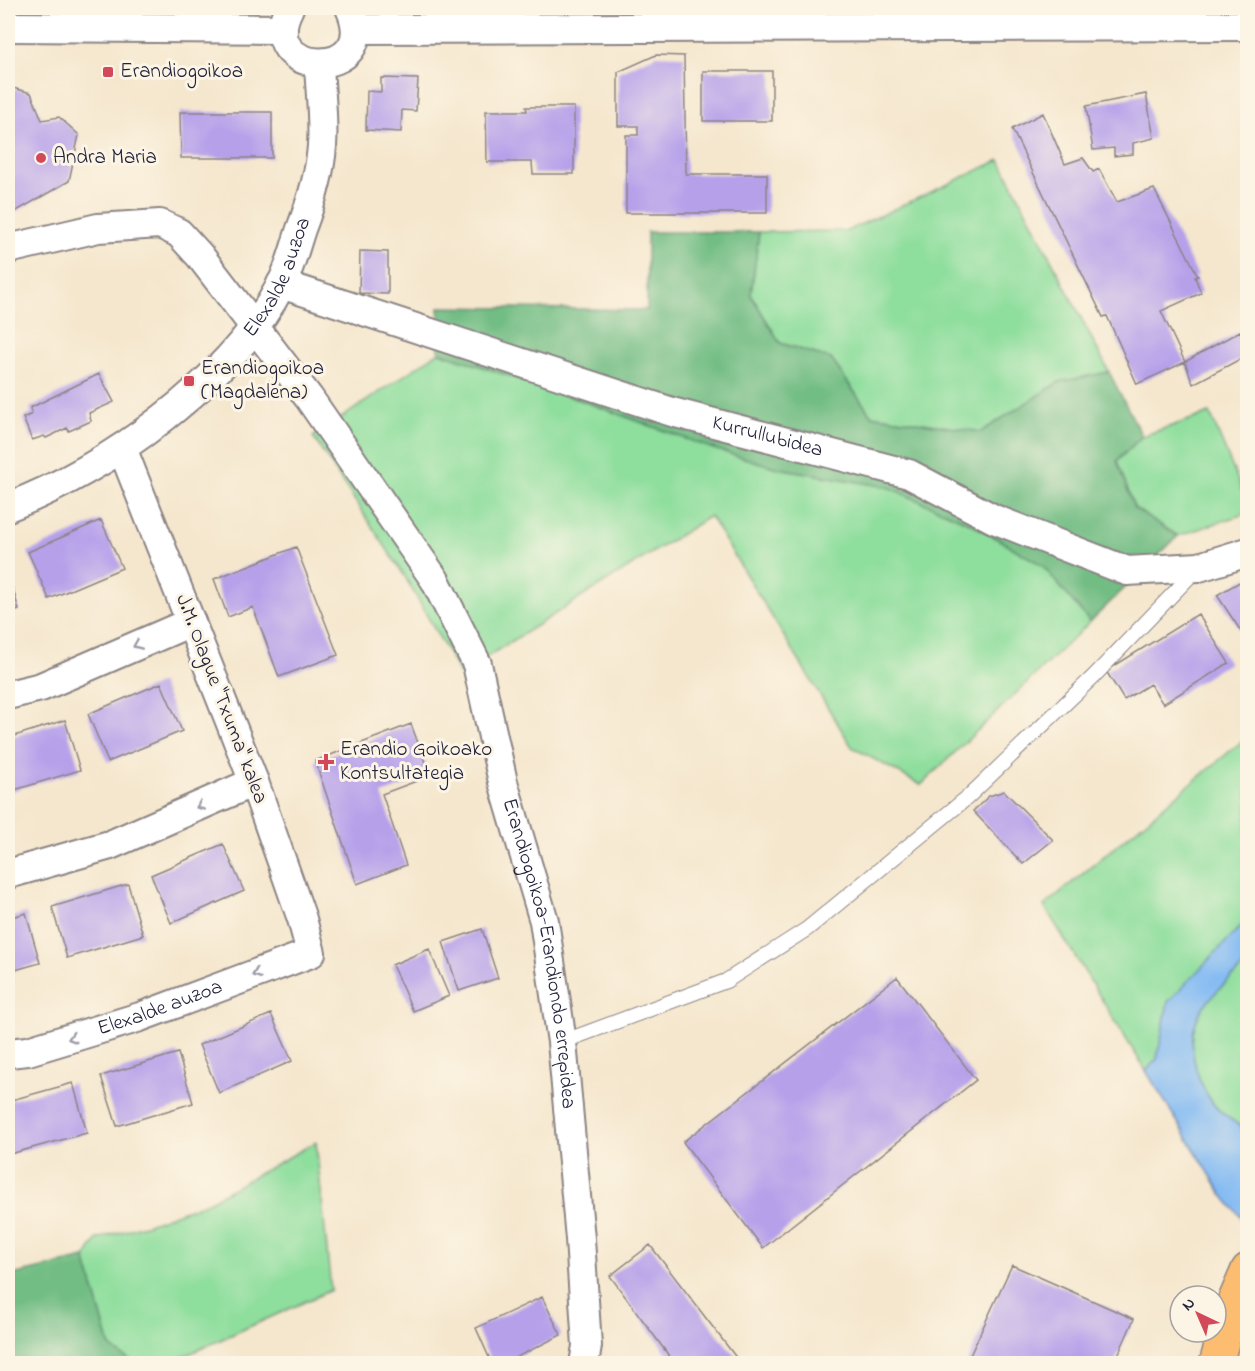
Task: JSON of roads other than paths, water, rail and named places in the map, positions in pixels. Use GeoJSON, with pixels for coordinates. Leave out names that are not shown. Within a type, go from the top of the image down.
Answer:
{"type":"FeatureCollection","features":[{"type":"Feature","properties":{"kind":"main road"},"geometry":{"type":"LineString","coordinates":[[1216,1364],[1232,1307],[1248,1270]]}},
{"type":"Feature","properties":{"kind":"main road"},"geometry":{"type":"LineString","coordinates":[[1224,1364],[1248,1316]]}},
{"type":"Feature","properties":{"kind":"street"},"geometry":{"type":"LineString","coordinates":[[8,27],[286,18],[285,40],[298,58],[319,64],[330,63],[349,50],[353,18],[1172,17],[1248,26]]}},
{"type":"Feature","properties":{"kind":"street","name":"Elexalde auzoa"},"geometry":{"type":"LineString","coordinates":[[8,507],[41,495],[122,448],[162,418],[217,369],[253,327],[281,284],[313,198],[322,146],[319,64]]}},
{"type":"Feature","properties":{"kind":"street","name":"Erandiogoikoa-Erandiondo errepidea"},"geometry":{"type":"LineString","coordinates":[[8,249],[98,228],[159,224],[179,233],[309,398],[435,580],[477,664],[503,782],[544,921],[562,1042],[580,1239],[585,1364]]}},
{"type":"Feature","properties":{"kind":"street","name":"Kurrullubidea"},"geometry":{"type":"LineString","coordinates":[[281,284],[672,412],[909,474],[994,519],[1127,571],[1199,567],[1248,552]]}},
{"type":"Feature","properties":{"kind":"street","name":"J.M. Olague \"Txuma\" kalea"},"geometry":{"type":"LineString","coordinates":[[122,448],[254,782],[311,953]]}},
{"type":"Feature","properties":{"kind":"street"},"geometry":{"type":"LineString","coordinates":[[8,695],[41,687],[191,622]]}},
{"type":"Feature","properties":{"kind":"street"},"geometry":{"type":"LineString","coordinates":[[8,874],[110,845],[254,782]]}},
{"type":"Feature","properties":{"kind":"street","name":"Elexalde auzoa"},"geometry":{"type":"LineString","coordinates":[[8,1053],[28,1051],[140,1017],[311,953]]}},
{"type":"Feature","properties":{"kind":"lane"},"geometry":{"type":"LineString","coordinates":[[562,1042],[726,981],[807,929],[968,797],[1094,676],[1199,567]]}},
{"type":"Feature","properties":{"kind":"water"},"geometry":{"type":"Polygon","coordinates":[[[1247,920],[1247,963],[1217,991],[1202,1009],[1196,1020],[1192,1046],[1197,1071],[1207,1095],[1221,1112],[1247,1131],[1247,1225],[1222,1194],[1146,1071],[1157,1059],[1168,1002],[1247,920]]]}},
{"type":"Feature","properties":{"kind":"place","name":"Erandiogoikoa"},"geometry":{"type":"Point","coordinates":[108,72]}},
{"type":"Feature","properties":{"kind":"place","name":"Andra Maria"},"geometry":{"type":"Point","coordinates":[41,158]}},
{"type":"Feature","properties":{"kind":"place","name":"Erandiogoikoa (Magdalena)"},"geometry":{"type":"Point","coordinates":[189,381]}},
{"type":"Feature","properties":{"kind":"place","name":"Erandio Goikoako Kontsultategia"},"geometry":{"type":"Point","coordinates":[326,762]}}]}
